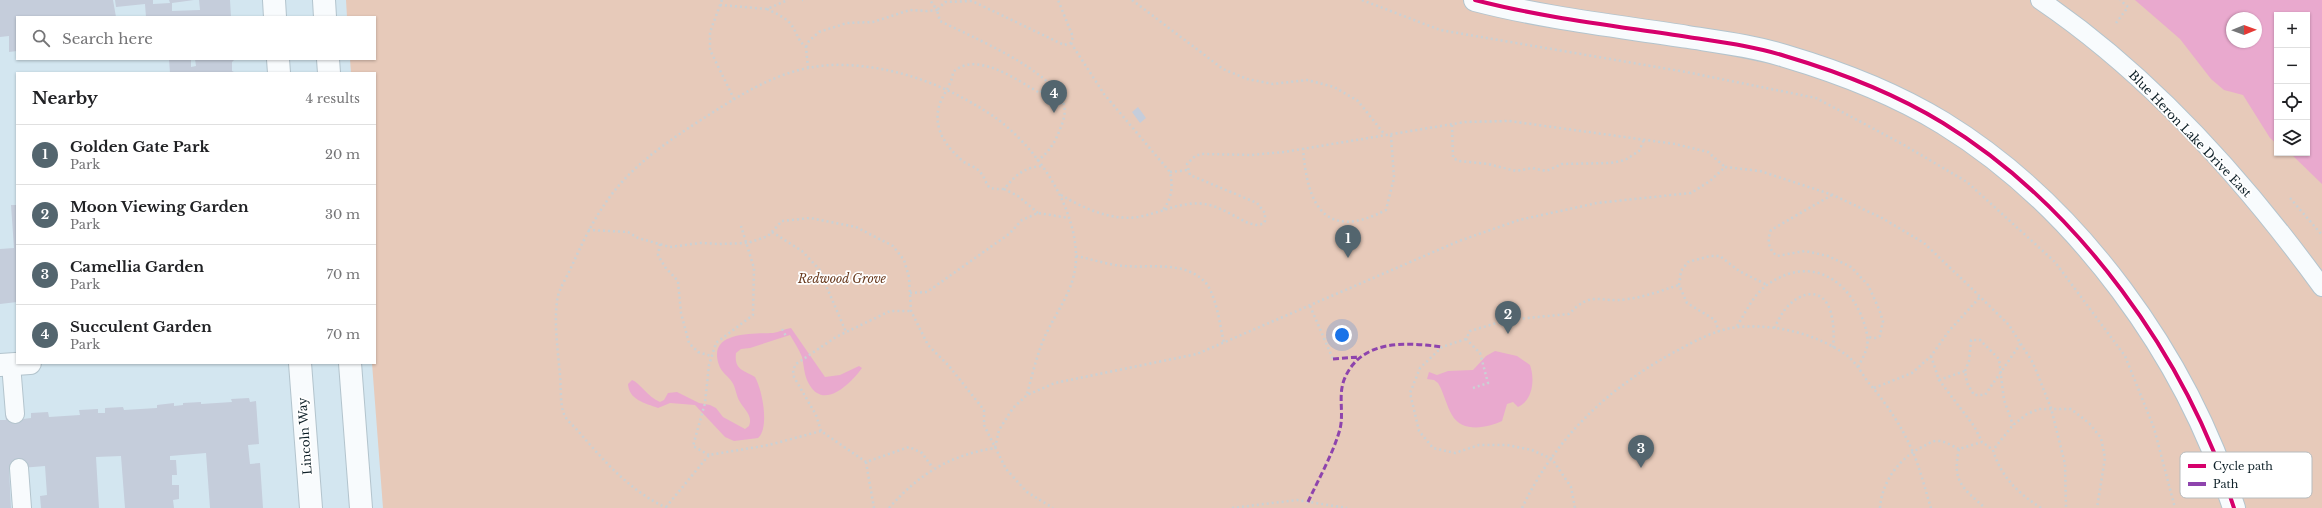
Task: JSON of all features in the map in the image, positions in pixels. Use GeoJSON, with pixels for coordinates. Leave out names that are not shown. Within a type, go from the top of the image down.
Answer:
{"type":"FeatureCollection","features":[{"type":"Feature","properties":{"kind":"street"},"geometry":{"type":"LineString","coordinates":[[274,0],[275,16]]}},
{"type":"Feature","properties":{"kind":"street"},"geometry":{"type":"LineString","coordinates":[[324,0],[325,16]]}},
{"type":"Feature","properties":{"kind":"street"},"geometry":{"type":"LineString","coordinates":[[1475,0],[1524,11],[1729,44],[1783,55],[1838,73],[1893,96],[1942,123],[1981,149],[2020,180],[2059,217],[2094,256],[2124,294],[2174,372],[2214,452]]}},
{"type":"Feature","properties":{"kind":"street"},"geometry":{"type":"LineString","coordinates":[[278,60],[279,72]]}},
{"type":"Feature","properties":{"kind":"street"},"geometry":{"type":"LineString","coordinates":[[328,60],[329,72]]}},
{"type":"Feature","properties":{"kind":"street","name":"Lincoln Way"},"geometry":{"type":"LineString","coordinates":[[300,364],[310,508]]}},
{"type":"Feature","properties":{"kind":"street"},"geometry":{"type":"LineString","coordinates":[[350,364],[361,508]]}},
{"type":"Feature","properties":{"kind":"street"},"geometry":{"type":"LineString","coordinates":[[2230,498],[2234,508]]}},
{"type":"Feature","properties":{"kind":"lane","name":"Blue Heron Lake Drive East"},"geometry":{"type":"LineString","coordinates":[[2040,0],[2093,39],[2163,102],[2238,182],[2279,230],[2322,287]]}},
{"type":"Feature","properties":{"kind":"lane"},"geometry":{"type":"LineString","coordinates":[[14,364],[15,414]]}},
{"type":"Feature","properties":{"kind":"lane"},"geometry":{"type":"LineString","coordinates":[[19,468],[22,508]]}},
{"type":"Feature","properties":{"kind":"path"},"geometry":{"type":"LineString","coordinates":[[722,0],[710,32],[710,50],[734,99]]}},
{"type":"Feature","properties":{"kind":"path"},"geometry":{"type":"LineString","coordinates":[[767,9],[788,0]]}},
{"type":"Feature","properties":{"kind":"path"},"geometry":{"type":"LineString","coordinates":[[930,0],[937,10],[940,21],[1024,64],[1058,94],[1064,105],[1063,121],[1056,140],[1047,154],[1037,161]]}},
{"type":"Feature","properties":{"kind":"path"},"geometry":{"type":"LineString","coordinates":[[1058,0],[1073,37],[1071,43]]}},
{"type":"Feature","properties":{"kind":"path"},"geometry":{"type":"LineString","coordinates":[[1132,0],[1223,69],[1247,79],[1273,84],[1307,80],[1334,87],[1358,101],[1385,136]]}},
{"type":"Feature","properties":{"kind":"path"},"geometry":{"type":"LineString","coordinates":[[1362,0],[1440,30],[1686,72],[1816,98],[1904,145],[1966,182],[2055,262],[2124,356],[2154,428],[2175,508]]}},
{"type":"Feature","properties":{"kind":"path"},"geometry":{"type":"LineString","coordinates":[[2114,25],[2128,7],[2120,0]]}},
{"type":"Feature","properties":{"kind":"path"},"geometry":{"type":"LineString","coordinates":[[808,68],[806,47],[809,41],[819,32],[847,23],[873,22],[910,10],[937,10],[945,2],[972,1],[1064,45],[1071,43]]}},
{"type":"Feature","properties":{"kind":"path"},"geometry":{"type":"LineString","coordinates":[[720,5],[767,9],[781,16],[790,24],[799,42],[806,47]]}},
{"type":"Feature","properties":{"kind":"path"},"geometry":{"type":"LineString","coordinates":[[1071,43],[1108,100],[1147,142],[1170,172],[1172,183],[1170,200],[1162,210]]}},
{"type":"Feature","properties":{"kind":"path"},"geometry":{"type":"LineString","coordinates":[[709,455],[667,508],[653,502],[623,479],[596,452],[564,414],[556,336],[557,299],[588,230],[622,183],[656,152],[752,87],[784,73],[808,68],[844,65],[883,68],[908,74],[967,98],[999,120],[1021,140],[1061,194],[1070,218],[1076,256],[1073,280],[1065,302],[1047,331],[1026,395]]}},
{"type":"Feature","properties":{"kind":"path"},"geometry":{"type":"LineString","coordinates":[[1048,84],[1040,93],[1004,72],[988,67],[970,65],[958,67],[953,72],[952,83],[946,89],[936,121],[941,134],[950,149],[964,162],[980,172],[985,184],[994,190],[1004,189],[1018,196],[1038,213],[1070,218]]}},
{"type":"Feature","properties":{"kind":"path"},"geometry":{"type":"LineString","coordinates":[[1061,194],[1081,206],[1109,215],[1138,217],[1187,203],[1205,204],[1248,223],[1256,225],[1263,224],[1265,221],[1265,213],[1257,202],[1190,175],[1187,164],[1190,159],[1202,154],[1251,155],[1452,125],[1509,121],[1644,140],[1708,152],[1725,167],[1760,171],[1833,195],[1882,218],[1924,243],[2009,325],[2033,363],[2051,408],[2065,464],[2066,508]]}},
{"type":"Feature","properties":{"kind":"path"},"geometry":{"type":"LineString","coordinates":[[1452,125],[1453,158],[1459,161],[1488,164],[1516,171],[1532,168],[1546,171],[1562,164],[1611,163],[1633,156],[1639,151],[1644,140]]}},
{"type":"Feature","properties":{"kind":"path"},"geometry":{"type":"LineString","coordinates":[[1303,148],[1306,175],[1317,204],[1323,215],[1336,221],[1351,222],[1371,218],[1386,210],[1394,178],[1391,135]]}},
{"type":"Feature","properties":{"kind":"path"},"geometry":{"type":"LineString","coordinates":[[1004,189],[1019,172],[1029,167],[1041,166]]}},
{"type":"Feature","properties":{"kind":"path"},"geometry":{"type":"LineString","coordinates":[[995,448],[999,430],[1013,408],[1026,395],[1055,383],[1197,354],[1460,241],[1519,220],[1597,203],[1690,193],[1710,181],[1725,167]]}},
{"type":"Feature","properties":{"kind":"path"},"geometry":{"type":"LineString","coordinates":[[1170,172],[1188,170]]}},
{"type":"Feature","properties":{"kind":"path"},"geometry":{"type":"LineString","coordinates":[[1833,195],[1771,230],[1768,242],[1772,253],[1777,256],[1805,251],[1838,260],[1858,274],[1874,298],[1883,321],[1880,336],[1875,338],[1867,337]]}},
{"type":"Feature","properties":{"kind":"path"},"geometry":{"type":"LineString","coordinates":[[910,293],[927,292],[1009,234],[1022,220],[1038,213]]}},
{"type":"Feature","properties":{"kind":"path"},"geometry":{"type":"LineString","coordinates":[[588,230],[628,232],[638,238],[670,247],[700,243],[748,243],[768,236],[782,221],[810,218],[856,227],[893,246],[904,260],[909,277],[911,311],[928,345],[949,366],[984,410],[984,425],[1006,469],[1027,492],[1053,508]]}},
{"type":"Feature","properties":{"kind":"path"},"geometry":{"type":"LineString","coordinates":[[741,226],[748,243],[754,268],[753,316],[716,343],[712,356],[705,403],[701,412],[693,446],[709,455],[769,445],[821,431]]}},
{"type":"Feature","properties":{"kind":"path"},"geometry":{"type":"LineString","coordinates":[[772,232],[802,251],[819,270],[846,332]]}},
{"type":"Feature","properties":{"kind":"path"},"geometry":{"type":"LineString","coordinates":[[660,244],[658,255],[678,281],[681,313],[689,343],[698,352],[712,356]]}},
{"type":"Feature","properties":{"kind":"path"},"geometry":{"type":"LineString","coordinates":[[1076,256],[1123,266],[1157,266],[1182,269],[1204,280],[1214,297],[1224,343]]}},
{"type":"Feature","properties":{"kind":"path"},"geometry":{"type":"LineString","coordinates":[[1719,332],[1715,320],[1688,303],[1679,285],[1681,271],[1688,262],[1710,256],[1720,256],[1740,271],[1767,285]]}},
{"type":"Feature","properties":{"kind":"path"},"geometry":{"type":"LineString","coordinates":[[1737,327],[1752,302],[1767,285],[1784,276],[1802,272],[1812,271],[1828,275],[1838,282],[1855,302],[1867,337],[1866,348],[1858,367]]}},
{"type":"Feature","properties":{"kind":"path"},"geometry":{"type":"LineString","coordinates":[[1574,508],[1571,487],[1552,459],[1532,450],[1507,445],[1479,445],[1455,453],[1433,448],[1419,431],[1410,393],[1420,368],[1442,347],[1466,339],[1470,331],[1488,325],[1507,320],[1569,314],[1581,302],[1592,298],[1628,299],[1679,285]]}},
{"type":"Feature","properties":{"kind":"path"},"geometry":{"type":"LineString","coordinates":[[1774,328],[1783,311],[1801,296],[1811,294],[1818,295],[1824,299],[1829,309],[1834,328],[1833,348]]}},
{"type":"Feature","properties":{"kind":"path"},"geometry":{"type":"LineString","coordinates":[[1874,388],[1912,373],[1931,356],[1949,331],[1980,297]]}},
{"type":"Feature","properties":{"kind":"path"},"geometry":{"type":"LineString","coordinates":[[1310,306],[1333,359]]}},
{"type":"Feature","properties":{"kind":"path"},"geometry":{"type":"LineString","coordinates":[[874,508],[866,462],[821,431],[816,415],[794,377],[793,370],[796,364],[846,332],[890,311],[911,311]]}},
{"type":"Feature","properties":{"kind":"path"},"geometry":{"type":"LineString","coordinates":[[1522,508],[1552,459],[1600,402],[1630,379],[1667,356],[1704,337],[1737,327],[1774,328],[1799,332],[1846,355],[1858,367],[1891,411],[1912,451],[1931,508]]}},
{"type":"Feature","properties":{"kind":"path"},"geometry":{"type":"LineString","coordinates":[[782,329],[786,336]]}},
{"type":"Feature","properties":{"kind":"path"},"geometry":{"type":"LineString","coordinates":[[1466,339],[1480,353],[1488,384],[1473,388]]}},
{"type":"Feature","properties":{"kind":"path"},"geometry":{"type":"LineString","coordinates":[[2013,425],[2004,400],[2001,372],[1999,359],[1980,340],[1972,340],[1969,361],[1965,371],[1967,383],[1974,395],[1985,395],[2001,372],[2021,343]]}},
{"type":"Feature","properties":{"kind":"path"},"geometry":{"type":"LineString","coordinates":[[1931,356],[1939,380],[1974,426],[1982,442],[1993,450],[1996,461],[2006,478],[2021,495],[2041,508]]}},
{"type":"Feature","properties":{"kind":"path"},"geometry":{"type":"LineString","coordinates":[[1939,380],[1965,371]]}},
{"type":"Feature","properties":{"kind":"path"},"geometry":{"type":"LineString","coordinates":[[1993,450],[2013,425],[2038,409],[2071,409],[2089,423],[2101,438],[2105,458],[2097,508]]}},
{"type":"Feature","properties":{"kind":"path"},"geometry":{"type":"LineString","coordinates":[[1880,508],[1880,500],[1888,480],[1900,462],[1912,451],[1935,441],[1959,449],[1982,442]]}},
{"type":"Feature","properties":{"kind":"path"},"geometry":{"type":"LineString","coordinates":[[866,462],[909,447],[922,453],[933,468]]}},
{"type":"Feature","properties":{"kind":"path"},"geometry":{"type":"LineString","coordinates":[[889,508],[907,487],[933,468],[975,451],[995,448]]}},
{"type":"Feature","properties":{"kind":"path"},"geometry":{"type":"LineString","coordinates":[[1959,449],[1955,466],[1958,480],[1965,490],[1985,508]]}},
{"type":"Feature","properties":{"kind":"path"},"geometry":{"type":"LineString","coordinates":[[1232,508],[1297,500],[1347,508]]}},
{"type":"Feature","properties":{"kind":"green space","name":"Redwood Grove"},"geometry":{"type":"Polygon","coordinates":[[[346,0],[2322,0],[2322,508],[383,508],[372,364],[376,364],[376,72],[351,72],[350,60],[376,60],[376,16],[347,16],[346,0]]]}},
{"type":"Feature","properties":{"kind":"shaded area"},"geometry":{"type":"Polygon","coordinates":[[[2135,0],[2322,0],[2322,184],[2293,156],[2310,156],[2310,12],[2274,12],[2274,141],[2270,138],[2243,95],[2224,90],[2211,79],[2180,39],[2135,0]]]}},
{"type":"Feature","properties":{"kind":"shaded area"},"geometry":{"type":"Polygon","coordinates":[[[791,328],[825,377],[840,375],[859,366],[862,368],[851,381],[837,392],[829,395],[822,395],[815,392],[807,381],[802,357],[790,335],[750,348],[741,349],[736,353],[736,363],[740,369],[755,377],[758,383],[764,408],[764,426],[762,433],[758,438],[734,441],[725,437],[695,405],[670,403],[658,408],[638,400],[631,394],[629,389],[628,384],[632,380],[660,402],[664,400],[668,393],[677,392],[699,403],[716,408],[723,417],[745,429],[749,426],[750,419],[739,400],[732,382],[719,365],[717,354],[719,346],[725,340],[734,337],[773,333],[791,328]]]}},
{"type":"Feature","properties":{"kind":"shaded area"},"geometry":{"type":"Polygon","coordinates":[[[1495,351],[1517,356],[1530,365],[1532,371],[1532,389],[1530,394],[1523,404],[1518,407],[1513,402],[1507,404],[1502,421],[1482,427],[1468,427],[1462,425],[1456,421],[1452,415],[1438,383],[1434,380],[1427,379],[1429,372],[1437,375],[1448,371],[1473,370],[1486,356],[1495,351]]]}},
{"type":"Feature","properties":{"kind":"building"},"geometry":{"type":"Polygon","coordinates":[[[0,0],[113,0],[116,16],[16,16],[16,51],[9,52],[9,36],[0,37],[0,0]]]}},
{"type":"Feature","properties":{"kind":"building"},"geometry":{"type":"Polygon","coordinates":[[[115,0],[153,0],[153,4],[170,3],[169,0],[194,0],[172,3],[172,11],[200,10],[199,0],[230,0],[231,16],[146,16],[145,4],[116,7],[115,0]]]}},
{"type":"Feature","properties":{"kind":"building"},"geometry":{"type":"Polygon","coordinates":[[[169,60],[191,60],[191,67],[196,66],[195,60],[234,60],[232,62],[232,71],[234,72],[170,72],[169,60]]]}},
{"type":"Feature","properties":{"kind":"building"},"geometry":{"type":"Polygon","coordinates":[[[1138,107],[1146,118],[1140,123],[1132,112],[1138,107]]]}},
{"type":"Feature","properties":{"kind":"building"},"geometry":{"type":"Polygon","coordinates":[[[11,205],[16,205],[16,302],[0,304],[0,249],[14,248],[11,205]]]}},
{"type":"Feature","properties":{"kind":"building"},"geometry":{"type":"Polygon","coordinates":[[[249,398],[250,402],[256,401],[259,444],[248,445],[250,464],[260,463],[263,508],[210,508],[206,453],[170,456],[170,460],[176,460],[177,475],[172,475],[172,485],[179,485],[179,499],[173,500],[174,508],[125,508],[121,456],[96,457],[99,508],[41,508],[40,496],[47,495],[45,466],[9,469],[11,508],[0,508],[0,420],[6,420],[5,415],[22,413],[23,419],[31,418],[31,413],[48,412],[49,417],[80,415],[79,410],[98,409],[98,413],[105,413],[105,408],[123,407],[124,410],[157,408],[157,405],[174,403],[174,406],[183,405],[183,403],[201,402],[201,404],[232,402],[231,399],[249,398]]]}},
{"type":"Feature","properties":{"kind":"marked path"},"geometry":{"type":"LineString","coordinates":[[1308,502],[1330,457],[1340,429],[1342,386],[1351,367],[1361,357],[1373,350],[1386,346],[1414,344],[1442,347]]}},
{"type":"Feature","properties":{"kind":"marked path"},"geometry":{"type":"LineString","coordinates":[[1333,359],[1359,357]]}},
{"type":"Feature","properties":{"kind":"cycle path"},"geometry":{"type":"LineString","coordinates":[[1475,0],[1554,17],[1749,47],[1773,53],[1805,62],[1866,84],[1905,102],[1943,123],[1992,157],[2039,197],[2082,241],[2122,290],[2157,342],[2188,396],[2214,452]]}},
{"type":"Feature","properties":{"kind":"cycle path"},"geometry":{"type":"LineString","coordinates":[[2230,498],[2234,508]]}},
{"type":"Feature","properties":{"kind":"place","name":"Succulent Garden"},"geometry":{"type":"Point","coordinates":[1054,113]}},
{"type":"Feature","properties":{"kind":"place","name":"Golden Gate Park"},"geometry":{"type":"Point","coordinates":[1348,258]}},
{"type":"Feature","properties":{"kind":"place","name":"Moon Viewing Garden"},"geometry":{"type":"Point","coordinates":[1508,334]}},
{"type":"Feature","properties":{"kind":"place","name":"Camellia Garden"},"geometry":{"type":"Point","coordinates":[1641,468]}}]}
